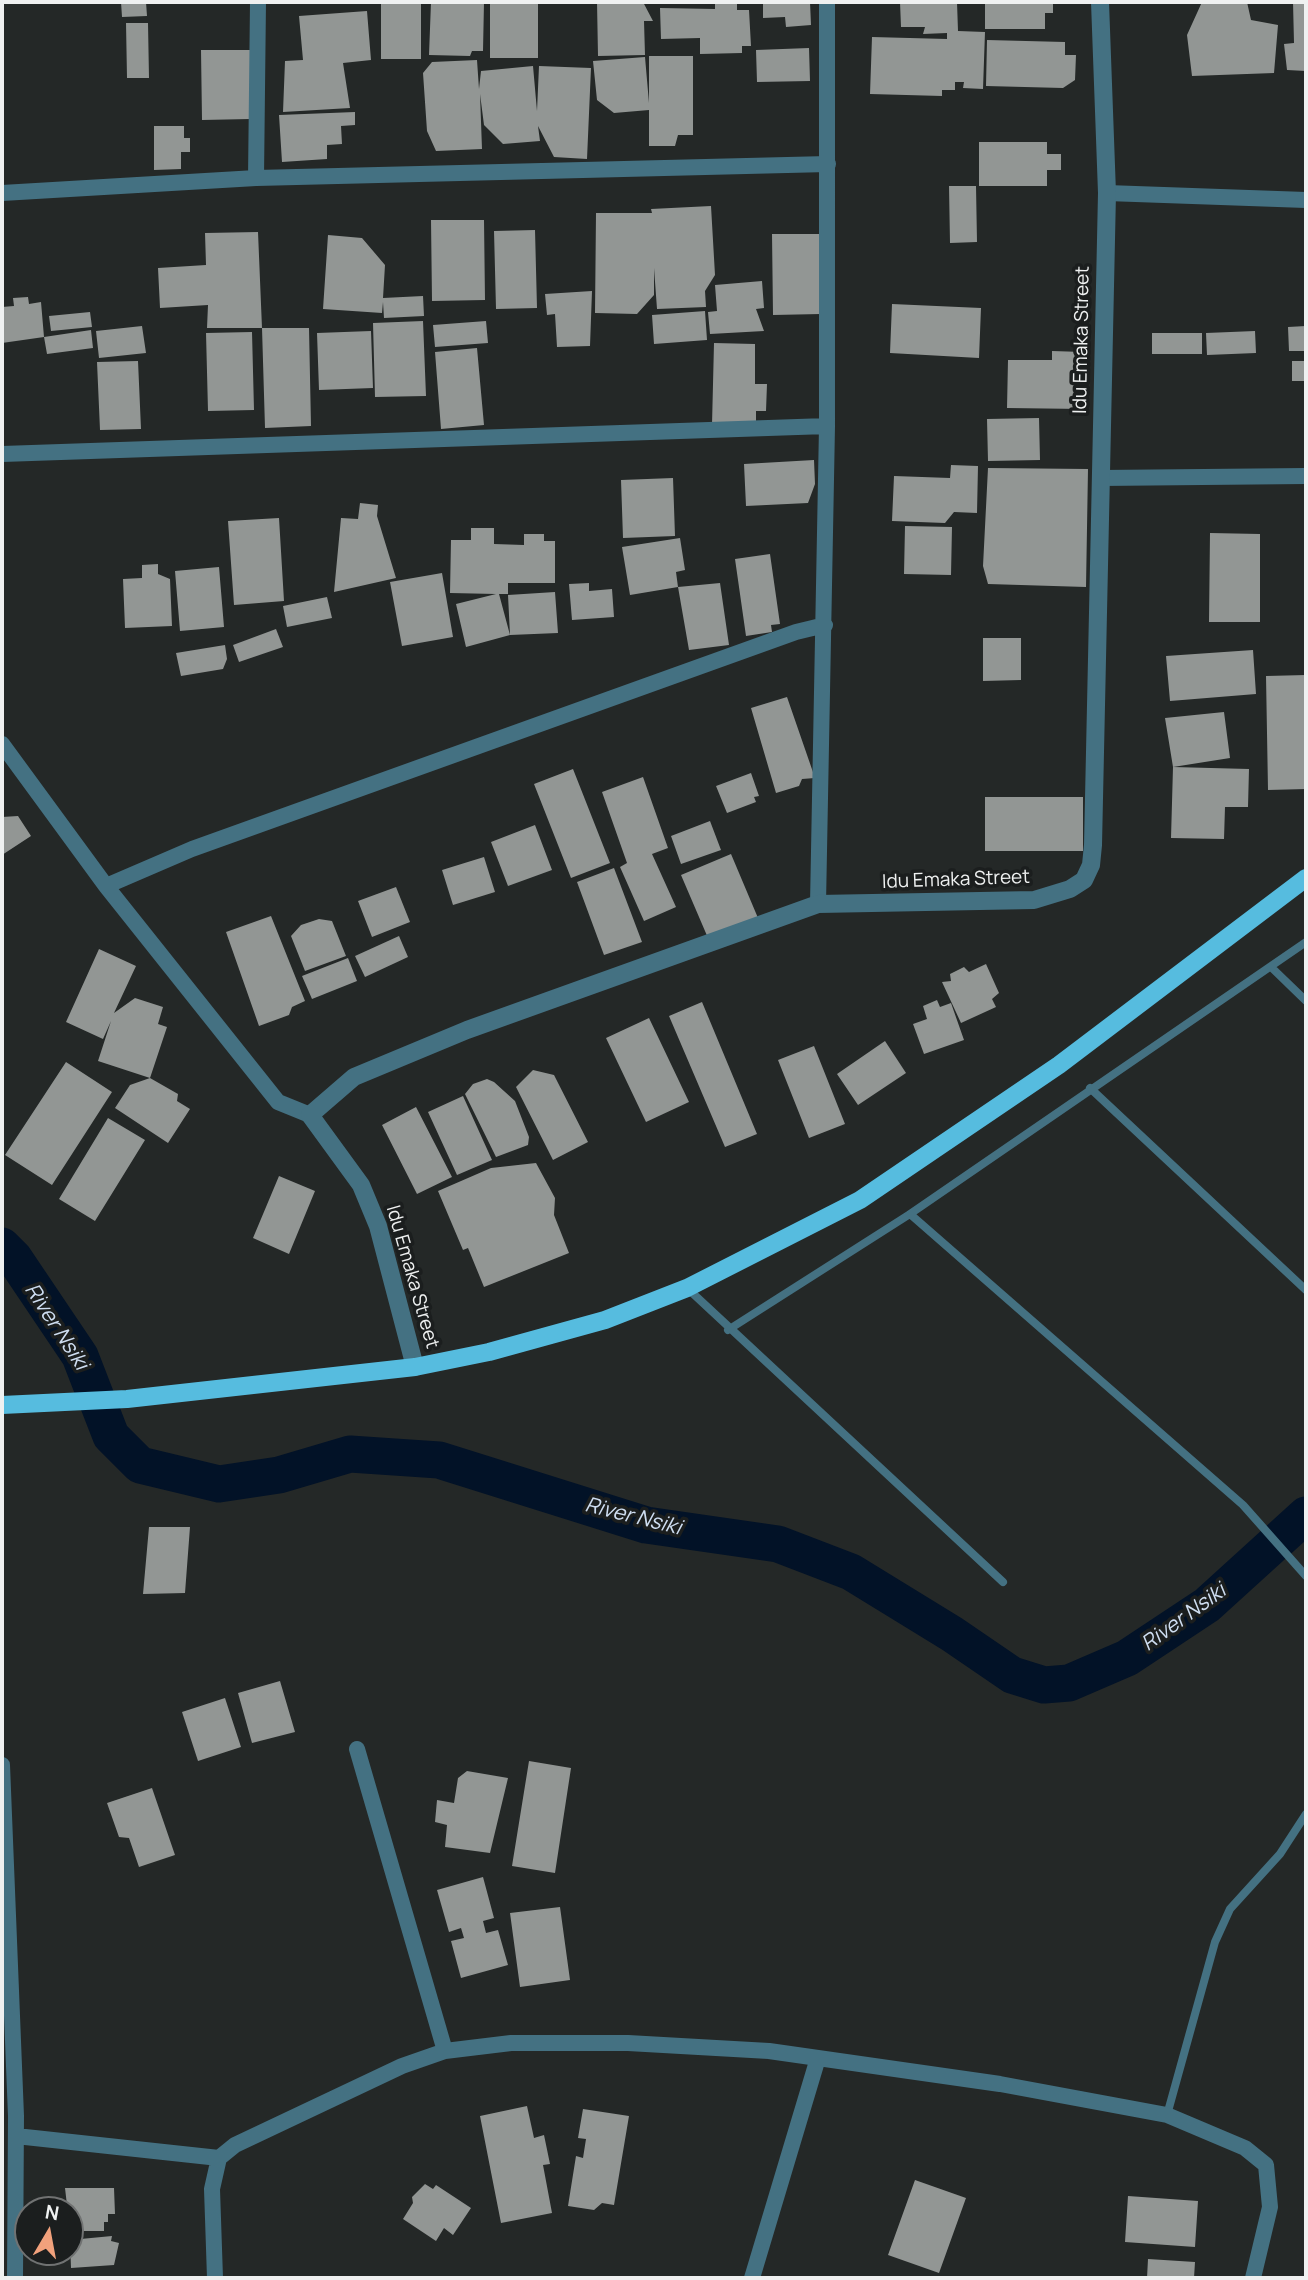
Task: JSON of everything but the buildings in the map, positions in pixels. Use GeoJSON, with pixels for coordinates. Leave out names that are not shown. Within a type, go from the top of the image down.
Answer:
{"type":"FeatureCollection","features":[{"type":"Feature","properties":{"kind":"main road"},"geometry":{"type":"LineString","coordinates":[[2,1405],[127,1399],[415,1367],[489,1352],[605,1320],[687,1288],[860,1200],[1059,1065],[1306,878]]}},
{"type":"Feature","properties":{"kind":"street"},"geometry":{"type":"LineString","coordinates":[[256,178],[258,2]]}},
{"type":"Feature","properties":{"kind":"street"},"geometry":{"type":"LineString","coordinates":[[818,904],[827,426],[827,2]]}},
{"type":"Feature","properties":{"kind":"street","name":"Idu Emaka Street"},"geometry":{"type":"LineString","coordinates":[[415,1367],[378,1226],[361,1185],[310,1115],[354,1077],[467,1030],[818,904],[1034,900],[1070,889],[1084,880],[1091,865],[1093,845],[1107,193],[1100,2]]}},
{"type":"Feature","properties":{"kind":"street"},"geometry":{"type":"LineString","coordinates":[[2,193],[256,178],[828,164]]}},
{"type":"Feature","properties":{"kind":"street"},"geometry":{"type":"LineString","coordinates":[[1107,193],[1306,200]]}},
{"type":"Feature","properties":{"kind":"street"},"geometry":{"type":"LineString","coordinates":[[2,454],[827,426]]}},
{"type":"Feature","properties":{"kind":"street"},"geometry":{"type":"LineString","coordinates":[[1100,478],[1306,476]]}},
{"type":"Feature","properties":{"kind":"street"},"geometry":{"type":"LineString","coordinates":[[106,886],[192,849],[796,632],[825,625]]}},
{"type":"Feature","properties":{"kind":"street"},"geometry":{"type":"LineString","coordinates":[[2,744],[106,886],[278,1102],[310,1115]]}},
{"type":"Feature","properties":{"kind":"street"},"geometry":{"type":"LineString","coordinates":[[357,1749],[445,2051]]}},
{"type":"Feature","properties":{"kind":"street"},"geometry":{"type":"LineString","coordinates":[[2,1766],[16,2136],[8,2171],[15,2278]]}},
{"type":"Feature","properties":{"kind":"street"},"geometry":{"type":"LineString","coordinates":[[215,2278],[212,2189],[219,2158],[236,2145],[402,2066],[445,2051],[511,2043],[628,2043],[769,2051],[1000,2084],[1167,2115],[1245,2148],[1266,2165],[1270,2207],[1253,2278]]}},
{"type":"Feature","properties":{"kind":"street"},"geometry":{"type":"LineString","coordinates":[[752,2278],[818,2058]]}},
{"type":"Feature","properties":{"kind":"street"},"geometry":{"type":"LineString","coordinates":[[16,2136],[219,2158]]}},
{"type":"Feature","properties":{"kind":"lane"},"geometry":{"type":"LineString","coordinates":[[728,1330],[911,1214],[1090,1088],[1306,942]]}},
{"type":"Feature","properties":{"kind":"lane"},"geometry":{"type":"LineString","coordinates":[[1271,967],[1306,1001]]}},
{"type":"Feature","properties":{"kind":"lane"},"geometry":{"type":"LineString","coordinates":[[1090,1088],[1306,1290]]}},
{"type":"Feature","properties":{"kind":"lane"},"geometry":{"type":"LineString","coordinates":[[911,1214],[1242,1505],[1306,1576]]}},
{"type":"Feature","properties":{"kind":"lane"},"geometry":{"type":"LineString","coordinates":[[687,1288],[728,1330],[1003,1582]]}},
{"type":"Feature","properties":{"kind":"lane"},"geometry":{"type":"LineString","coordinates":[[1167,2115],[1215,1942],[1230,1909],[1280,1854],[1306,1814]]}},
{"type":"Feature","properties":{"kind":"waterway","name":"River Nsiki"},"geometry":{"type":"LineString","coordinates":[[2,1246],[14,1258],[80,1356],[111,1436],[140,1465],[219,1484],[279,1475],[350,1454],[439,1460],[646,1525],[778,1544],[851,1572],[952,1634],[1012,1675],[1044,1685],[1069,1683],[1127,1658],[1207,1605],[1306,1515]]}}]}
